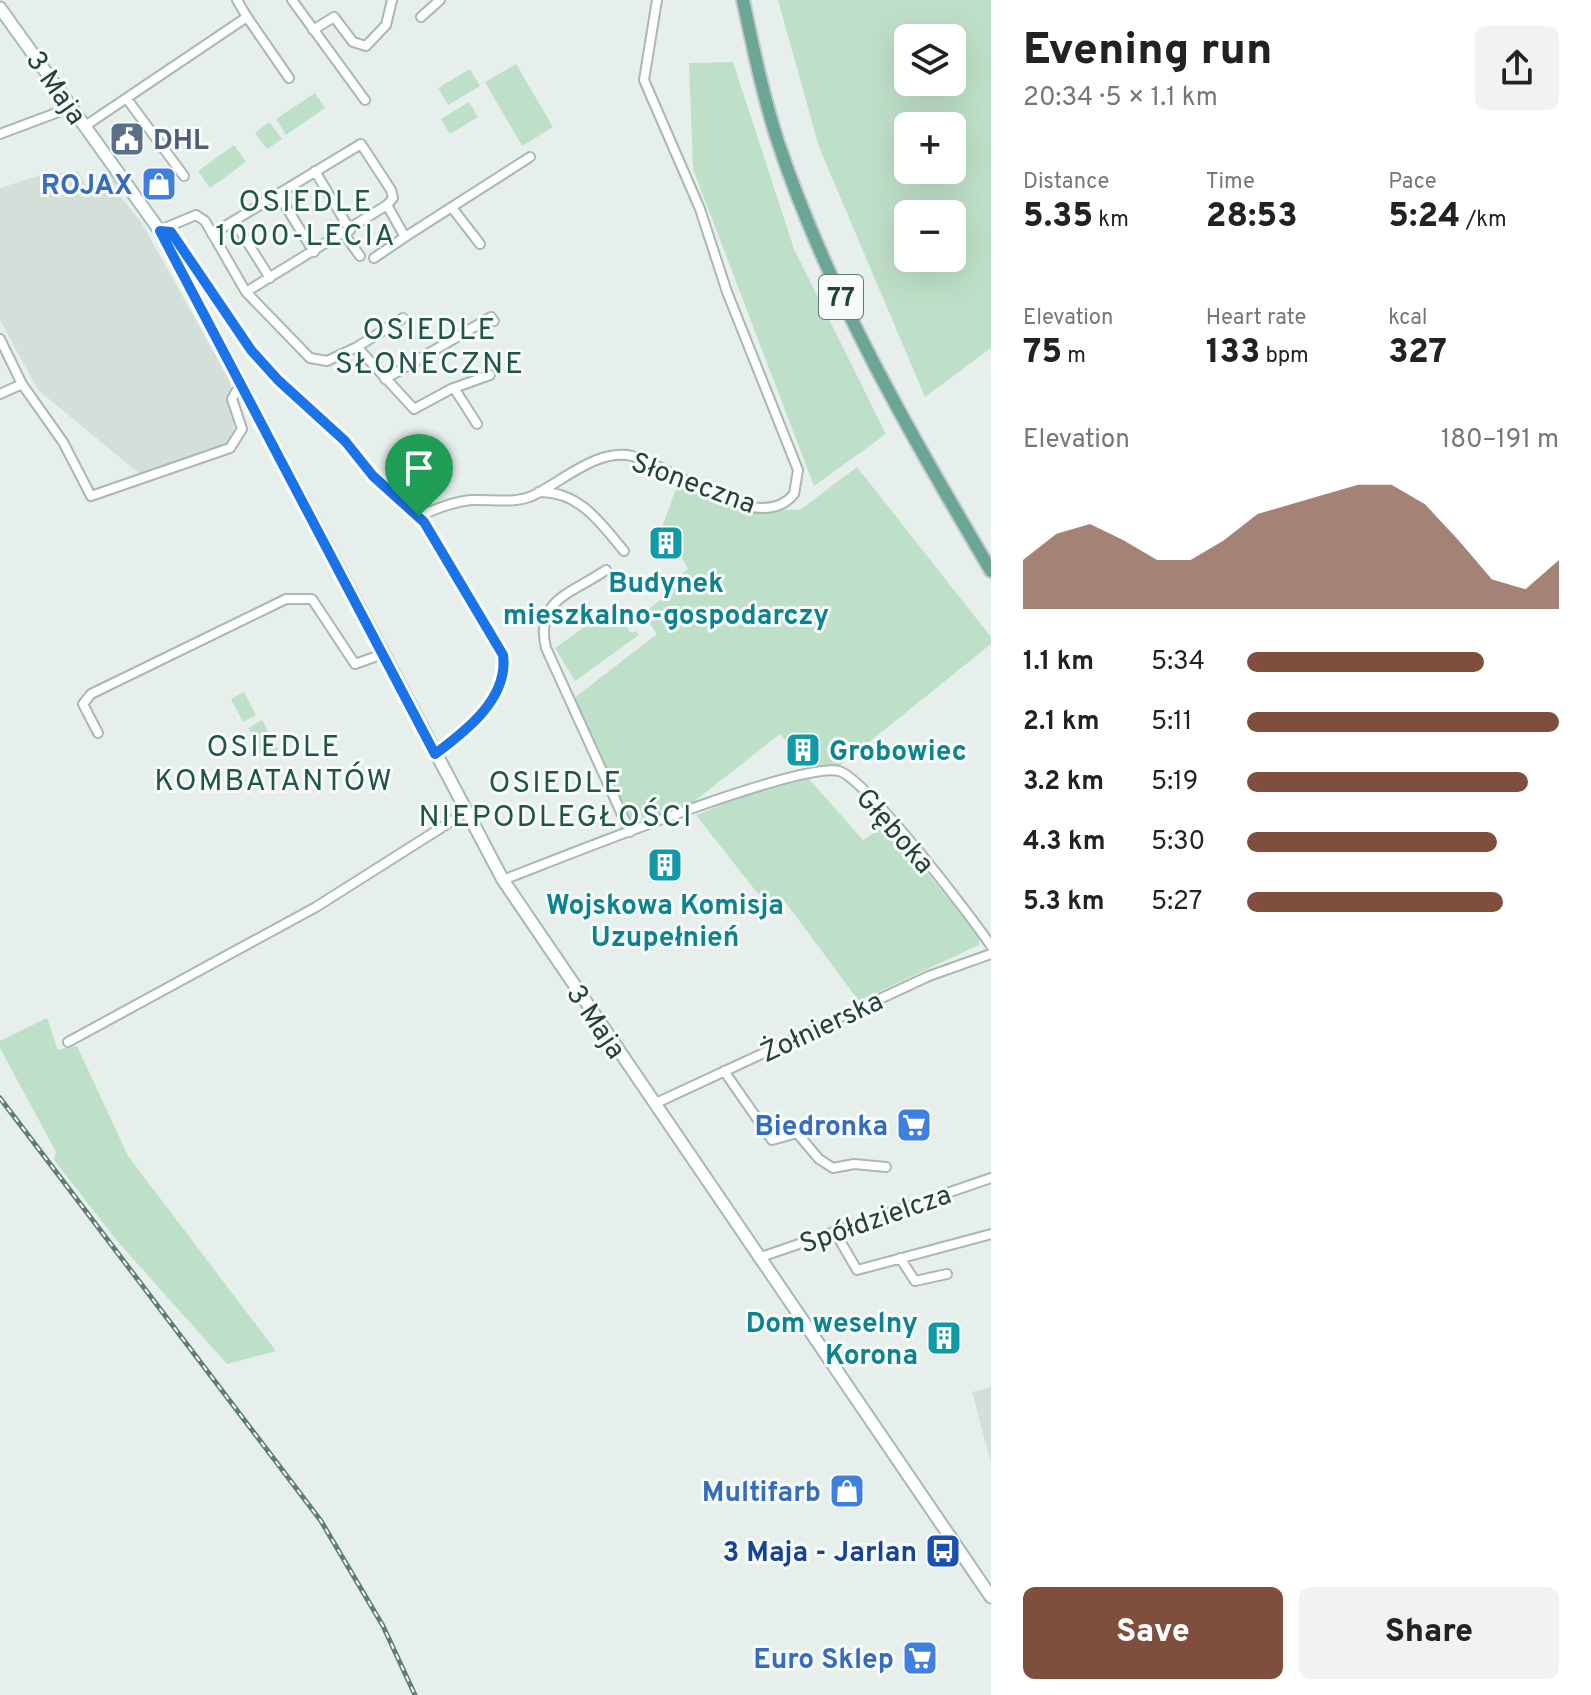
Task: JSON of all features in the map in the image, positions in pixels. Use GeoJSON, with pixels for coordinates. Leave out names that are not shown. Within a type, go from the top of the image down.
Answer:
{"type":"FeatureCollection","features":[{"type":"Feature","properties":{"kind":"main road","name":"77"},"geometry":{"type":"LineString","coordinates":[[743,0],[778,141],[826,265],[867,354],[991,571]]}},
{"type":"Feature","properties":{"kind":"street"},"geometry":{"type":"LineString","coordinates":[[237,0],[289,78]]}},
{"type":"Feature","properties":{"kind":"street"},"geometry":{"type":"LineString","coordinates":[[292,0],[365,100]]}},
{"type":"Feature","properties":{"kind":"street"},"geometry":{"type":"LineString","coordinates":[[313,30],[334,17],[353,42],[366,46],[386,25],[392,0]]}},
{"type":"Feature","properties":{"kind":"street","name":"Słoneczna"},"geometry":{"type":"LineString","coordinates":[[419,516],[456,503],[521,499],[575,471],[618,455],[640,458],[749,507],[780,506],[794,494],[798,484],[794,460],[727,292],[700,209],[644,80],[657,0]]}},
{"type":"Feature","properties":{"kind":"street"},"geometry":{"type":"LineString","coordinates":[[421,17],[440,1]]}},
{"type":"Feature","properties":{"kind":"street","name":"3 Maja"},"geometry":{"type":"LineString","coordinates":[[0,8],[160,231],[503,880],[991,1596]]}},
{"type":"Feature","properties":{"kind":"street"},"geometry":{"type":"LineString","coordinates":[[85,126],[247,17]]}},
{"type":"Feature","properties":{"kind":"street"},"geometry":{"type":"LineString","coordinates":[[127,99],[184,176]]}},
{"type":"Feature","properties":{"kind":"street"},"geometry":{"type":"LineString","coordinates":[[0,134],[72,107]]}},
{"type":"Feature","properties":{"kind":"street"},"geometry":{"type":"LineString","coordinates":[[212,234],[361,144],[391,190],[393,198],[387,205],[246,292]]}},
{"type":"Feature","properties":{"kind":"street"},"geometry":{"type":"LineString","coordinates":[[374,258],[530,157]]}},
{"type":"Feature","properties":{"kind":"street"},"geometry":{"type":"LineString","coordinates":[[315,171],[360,256]]}},
{"type":"Feature","properties":{"kind":"street"},"geometry":{"type":"LineString","coordinates":[[278,194],[314,252]]}},
{"type":"Feature","properties":{"kind":"street"},"geometry":{"type":"LineString","coordinates":[[387,205],[405,237]]}},
{"type":"Feature","properties":{"kind":"street"},"geometry":{"type":"LineString","coordinates":[[453,209],[480,244]]}},
{"type":"Feature","properties":{"kind":"street"},"geometry":{"type":"LineString","coordinates":[[160,231],[196,215],[205,221],[246,292],[310,358],[327,361],[357,347],[403,318]]}},
{"type":"Feature","properties":{"kind":"street"},"geometry":{"type":"LineString","coordinates":[[234,221],[270,278]]}},
{"type":"Feature","properties":{"kind":"street"},"geometry":{"type":"LineString","coordinates":[[160,231],[171,232],[220,307],[278,380],[345,441],[373,476],[419,516],[504,660],[495,695],[464,732],[435,754]]}},
{"type":"Feature","properties":{"kind":"street"},"geometry":{"type":"LineString","coordinates":[[385,379],[491,317],[494,321]]}},
{"type":"Feature","properties":{"kind":"street"},"geometry":{"type":"LineString","coordinates":[[0,339],[22,384],[63,442],[91,496],[230,448],[242,429],[232,399],[241,383]]}},
{"type":"Feature","properties":{"kind":"street"},"geometry":{"type":"LineString","coordinates":[[357,347],[414,409],[454,388],[490,375]]}},
{"type":"Feature","properties":{"kind":"street"},"geometry":{"type":"LineString","coordinates":[[0,394],[22,384]]}},
{"type":"Feature","properties":{"kind":"street"},"geometry":{"type":"LineString","coordinates":[[454,388],[477,424]]}},
{"type":"Feature","properties":{"kind":"street"},"geometry":{"type":"LineString","coordinates":[[539,492],[560,492],[573,498],[624,551]]}},
{"type":"Feature","properties":{"kind":"street"},"geometry":{"type":"LineString","coordinates":[[606,570],[562,596],[543,620],[542,632],[546,648],[630,832]]}},
{"type":"Feature","properties":{"kind":"street"},"geometry":{"type":"LineString","coordinates":[[98,733],[83,700],[286,599],[302,596],[312,599],[355,664],[383,654]]}},
{"type":"Feature","properties":{"kind":"street","name":"Głęboka"},"geometry":{"type":"LineString","coordinates":[[503,880],[653,821],[793,778],[838,771],[850,777],[895,826],[991,946]]}},
{"type":"Feature","properties":{"kind":"street"},"geometry":{"type":"LineString","coordinates":[[68,1042],[316,907],[466,812]]}},
{"type":"Feature","properties":{"kind":"street","name":"Żołnierska"},"geometry":{"type":"LineString","coordinates":[[654,1104],[929,976],[991,954]]}},
{"type":"Feature","properties":{"kind":"street"},"geometry":{"type":"LineString","coordinates":[[724,1071],[772,1140],[797,1133],[819,1159],[833,1168],[854,1164],[886,1167]]}},
{"type":"Feature","properties":{"kind":"street","name":"Spółdzielcza"},"geometry":{"type":"LineString","coordinates":[[758,1258],[991,1178]]}},
{"type":"Feature","properties":{"kind":"street"},"geometry":{"type":"LineString","coordinates":[[835,1232],[857,1270],[991,1234]]}},
{"type":"Feature","properties":{"kind":"street"},"geometry":{"type":"LineString","coordinates":[[900,1258],[915,1281],[947,1274]]}},
{"type":"Feature","properties":{"kind":"shaded area"},"geometry":{"type":"Polygon","coordinates":[[[78,171],[86,185],[109,171],[124,192],[120,196],[141,222],[230,381],[234,436],[222,448],[140,474],[38,390],[0,320],[0,188],[40,175],[78,171]]]}},
{"type":"Feature","properties":{"kind":"shaded area"},"geometry":{"type":"Polygon","coordinates":[[[991,1387],[991,1464],[972,1392],[991,1387]]]}},
{"type":"Feature","properties":{"kind":"green space"},"geometry":{"type":"Polygon","coordinates":[[[778,0],[991,0],[991,348],[925,397],[819,147],[778,0]]]}},
{"type":"Feature","properties":{"kind":"green space"},"geometry":{"type":"Polygon","coordinates":[[[733,62],[794,249],[886,434],[814,486],[693,169],[689,63],[733,62]]]}},
{"type":"Feature","properties":{"kind":"green space"},"geometry":{"type":"Polygon","coordinates":[[[516,64],[553,127],[522,146],[485,82],[516,64]]]}},
{"type":"Feature","properties":{"kind":"green space"},"geometry":{"type":"Polygon","coordinates":[[[470,69],[480,86],[448,105],[438,88],[470,69]]]}},
{"type":"Feature","properties":{"kind":"green space"},"geometry":{"type":"Polygon","coordinates":[[[315,93],[325,108],[286,135],[276,119],[315,93]]]}},
{"type":"Feature","properties":{"kind":"green space"},"geometry":{"type":"Polygon","coordinates":[[[469,102],[478,117],[450,134],[441,119],[469,102]]]}},
{"type":"Feature","properties":{"kind":"green space"},"geometry":{"type":"Polygon","coordinates":[[[269,122],[282,139],[267,149],[255,133],[269,122]]]}},
{"type":"Feature","properties":{"kind":"green space"},"geometry":{"type":"Polygon","coordinates":[[[234,145],[246,162],[210,188],[198,171],[234,145]]]}},
{"type":"Feature","properties":{"kind":"green space"},"geometry":{"type":"Polygon","coordinates":[[[857,467],[991,637],[991,644],[838,767],[812,774],[780,734],[687,807],[632,827],[573,699],[657,634],[643,614],[678,585],[674,580],[688,569],[663,524],[679,481],[745,509],[800,510],[857,467]]]}},
{"type":"Feature","properties":{"kind":"green space"},"geometry":{"type":"Polygon","coordinates":[[[613,607],[631,633],[636,631],[639,635],[575,681],[555,648],[613,607]]]}},
{"type":"Feature","properties":{"kind":"green space"},"geometry":{"type":"Polygon","coordinates":[[[244,692],[256,715],[243,722],[231,699],[244,692]]]}},
{"type":"Feature","properties":{"kind":"green space"},"geometry":{"type":"Polygon","coordinates":[[[262,720],[278,750],[264,758],[248,728],[262,720]]]}},
{"type":"Feature","properties":{"kind":"green space"},"geometry":{"type":"Polygon","coordinates":[[[809,779],[863,840],[883,827],[895,834],[980,937],[979,945],[859,1001],[786,903],[773,913],[696,815],[747,795],[809,779]]]}},
{"type":"Feature","properties":{"kind":"green space"},"geometry":{"type":"Polygon","coordinates":[[[47,1018],[58,1050],[77,1046],[128,1156],[276,1351],[227,1364],[118,1242],[54,1160],[56,1152],[0,1048],[0,1041],[47,1018]]]}},
{"type":"Feature","properties":{"kind":"railway"},"geometry":{"type":"LineString","coordinates":[[0,1098],[321,1521],[383,1626],[415,1695]]}},
{"type":"Feature","properties":{"kind":"place","name":"DHL"},"geometry":{"type":"Point","coordinates":[127,139]}},
{"type":"Feature","properties":{"kind":"place","name":"ROJAX"},"geometry":{"type":"Point","coordinates":[159,184]}},
{"type":"Feature","properties":{"kind":"place","name":"Budynek mieszkalno-gospodarczy"},"geometry":{"type":"Point","coordinates":[666,543]}},
{"type":"Feature","properties":{"kind":"place","name":"Grobowiec"},"geometry":{"type":"Point","coordinates":[803,750]}},
{"type":"Feature","properties":{"kind":"place","name":"Wojskowa Komisja Uzupełnień"},"geometry":{"type":"Point","coordinates":[665,865]}},
{"type":"Feature","properties":{"kind":"place","name":"Biedronka"},"geometry":{"type":"Point","coordinates":[914,1125]}},
{"type":"Feature","properties":{"kind":"place","name":"Dom weselny Korona"},"geometry":{"type":"Point","coordinates":[944,1338]}},
{"type":"Feature","properties":{"kind":"place","name":"Multifarb"},"geometry":{"type":"Point","coordinates":[847,1491]}},
{"type":"Feature","properties":{"kind":"place","name":"3 Maja - Jarlan"},"geometry":{"type":"Point","coordinates":[943,1551]}},
{"type":"Feature","properties":{"kind":"place","name":"Euro Sklep"},"geometry":{"type":"Point","coordinates":[920,1658]}},
{"type":"Feature","properties":{"kind":"district","name":"OSIEDLE 1000-LECIA"},"geometry":{"type":"Point","coordinates":[306,218]}},
{"type":"Feature","properties":{"kind":"district","name":"OSIEDLE SŁONECZNE"},"geometry":{"type":"Point","coordinates":[430,346]}},
{"type":"Feature","properties":{"kind":"district","name":"OSIEDLE KOMBATANTÓW"},"geometry":{"type":"Point","coordinates":[274,763]}},
{"type":"Feature","properties":{"kind":"district","name":"OSIEDLE NIEPODLEGŁOŚCI"},"geometry":{"type":"Point","coordinates":[556,799]}},
{"type":"Feature","properties":{"kind":"route"},"geometry":{"type":"LineString","coordinates":[[160,231],[171,232],[251,350],[278,380],[345,441],[373,476],[419,516],[504,660],[498,691],[464,732],[435,754],[160,231]]}}]}
